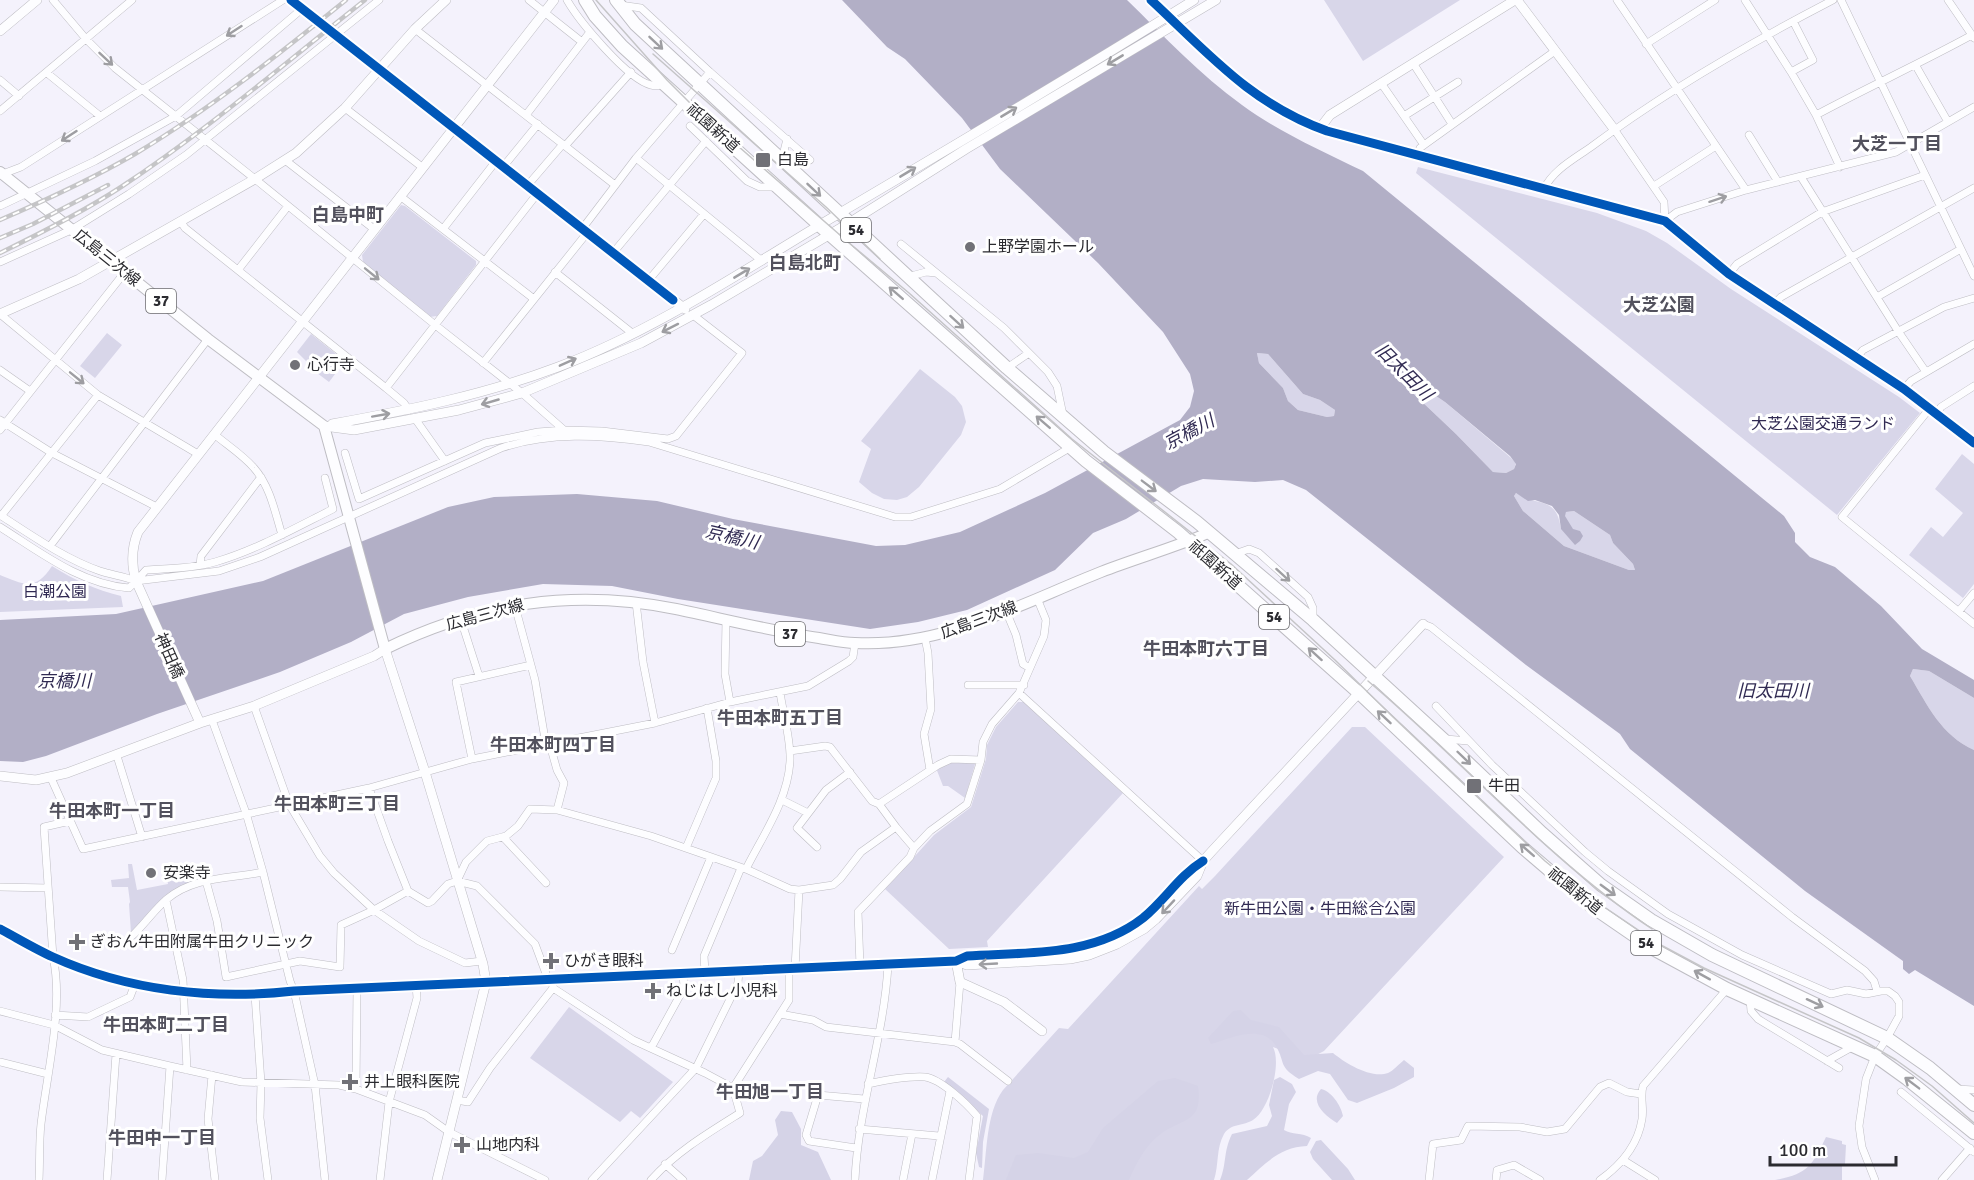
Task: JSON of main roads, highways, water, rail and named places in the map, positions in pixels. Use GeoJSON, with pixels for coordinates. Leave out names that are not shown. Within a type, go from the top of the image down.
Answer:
{"type":"FeatureCollection","features":[{"type":"Feature","properties":{"kind":"highway","name":"祇園新道"},"geometry":{"type":"LineString","coordinates":[[585,0],[595,16],[615,39],[824,230],[1086,461],[1189,541],[1359,693],[1522,847],[1591,906],[1656,950],[1727,989],[1875,1056],[1974,1133]]}},
{"type":"Feature","properties":{"kind":"highway","name":"祇園新道"},"geometry":{"type":"LineString","coordinates":[[618,2],[635,24],[1007,369],[1104,452],[1195,521],[1313,620],[1601,885],[1651,920],[1712,955],[1887,1038],[1930,1068],[1974,1105]]}},
{"type":"Feature","properties":{"kind":"main road","name":"広島三次線"},"geometry":{"type":"LineString","coordinates":[[1,174],[208,339],[324,426],[384,644],[404,640],[460,620],[515,606],[539,601],[587,598],[636,602],[778,632],[855,643],[905,641],[970,626],[1103,571],[1208,533]]}},
{"type":"Feature","properties":{"kind":"water","name":"旧太田川"},"geometry":{"type":"Polygon","coordinates":[[[842,0],[1127,0],[1197,68],[1242,105],[1286,132],[1363,171],[1784,516],[1795,533],[1795,542],[1810,557],[1835,567],[1881,606],[1922,649],[1974,680],[1974,698],[1929,671],[1913,669],[1910,676],[1936,719],[1953,736],[1974,750],[1974,1006],[1915,970],[1909,974],[1903,969],[1903,961],[1805,891],[1630,749],[1620,734],[1526,665],[1306,490],[1283,480],[1255,482],[1203,479],[1181,486],[1126,519],[1093,533],[1055,570],[967,610],[918,622],[870,629],[678,599],[612,586],[543,584],[468,597],[404,614],[351,642],[280,672],[157,714],[46,756],[23,762],[0,761],[0,620],[116,614],[263,581],[448,507],[494,497],[577,494],[657,501],[733,519],[876,546],[905,545],[960,532],[1045,493],[1180,420],[1190,407],[1194,391],[1190,374],[1163,332],[1098,263],[1000,169],[962,118],[905,59],[887,47],[842,0]],[[1257,353],[1259,363],[1283,388],[1288,401],[1298,410],[1327,417],[1334,416],[1335,410],[1320,400],[1303,394],[1268,354],[1257,353]],[[1399,371],[1396,373],[1399,380],[1493,472],[1506,473],[1514,469],[1516,464],[1510,456],[1445,402],[1399,371]],[[1516,493],[1514,496],[1523,511],[1564,546],[1629,570],[1635,570],[1633,564],[1613,543],[1610,535],[1574,511],[1566,512],[1565,516],[1573,529],[1580,531],[1583,536],[1575,545],[1561,529],[1559,515],[1552,506],[1535,500],[1528,501],[1516,493]]]}},
{"type":"Feature","properties":{"kind":"tram line"},"geometry":{"type":"LineString","coordinates":[[596,0],[667,80],[698,111],[909,293],[1072,439],[1231,564],[1545,861],[1588,896],[1659,944],[1704,968],[1859,1038],[1896,1060],[1932,1086],[1974,1123]]}},
{"type":"Feature","properties":{"kind":"tram line"},"geometry":{"type":"LineString","coordinates":[[653,54],[826,207],[880,259]]}},
{"type":"Feature","properties":{"kind":"tram line"},"geometry":{"type":"LineString","coordinates":[[1368,681],[1541,841],[1614,902],[1652,929]]}},
{"type":"Feature","properties":{"kind":"railway"},"geometry":{"type":"LineString","coordinates":[[0,220],[102,172],[163,137],[243,81],[346,0]]}},
{"type":"Feature","properties":{"kind":"railway"},"geometry":{"type":"LineString","coordinates":[[0,253],[92,205],[153,165],[214,120],[365,0]]}},
{"type":"Feature","properties":{"kind":"railway"},"geometry":{"type":"LineString","coordinates":[[0,238],[33,224],[108,185]]}},
{"type":"Feature","properties":{"kind":"place","name":"白島"},"geometry":{"type":"Point","coordinates":[763,160]}},
{"type":"Feature","properties":{"kind":"place","name":"上野学園ホール"},"geometry":{"type":"Point","coordinates":[970,247]}},
{"type":"Feature","properties":{"kind":"place","name":"心行寺"},"geometry":{"type":"Point","coordinates":[295,365]}},
{"type":"Feature","properties":{"kind":"place","name":"牛田"},"geometry":{"type":"Point","coordinates":[1474,786]}},
{"type":"Feature","properties":{"kind":"place","name":"安楽寺"},"geometry":{"type":"Point","coordinates":[151,873]}},
{"type":"Feature","properties":{"kind":"place","name":"ぎおん牛田附属牛田クリニック"},"geometry":{"type":"Point","coordinates":[77,942]}},
{"type":"Feature","properties":{"kind":"place","name":"ひがき眼科"},"geometry":{"type":"Point","coordinates":[551,961]}},
{"type":"Feature","properties":{"kind":"place","name":"ねじはし小児科"},"geometry":{"type":"Point","coordinates":[653,991]}},
{"type":"Feature","properties":{"kind":"place","name":"井上眼科医院"},"geometry":{"type":"Point","coordinates":[350,1082]}},
{"type":"Feature","properties":{"kind":"place","name":"山地内科"},"geometry":{"type":"Point","coordinates":[462,1145]}},
{"type":"Feature","properties":{"kind":"district","name":"大芝一丁目"},"geometry":{"type":"Point","coordinates":[1897,144]}},
{"type":"Feature","properties":{"kind":"district","name":"白島中町"},"geometry":{"type":"Point","coordinates":[348,215]}},
{"type":"Feature","properties":{"kind":"district","name":"白島北町"},"geometry":{"type":"Point","coordinates":[805,263]}},
{"type":"Feature","properties":{"kind":"district","name":"大芝公園"},"geometry":{"type":"Point","coordinates":[1659,305]}},
{"type":"Feature","properties":{"kind":"district","name":"牛田本町六丁目"},"geometry":{"type":"Point","coordinates":[1206,649]}},
{"type":"Feature","properties":{"kind":"district","name":"牛田本町五丁目"},"geometry":{"type":"Point","coordinates":[780,718]}},
{"type":"Feature","properties":{"kind":"district","name":"牛田本町四丁目"},"geometry":{"type":"Point","coordinates":[553,745]}},
{"type":"Feature","properties":{"kind":"district","name":"牛田本町三丁目"},"geometry":{"type":"Point","coordinates":[337,804]}},
{"type":"Feature","properties":{"kind":"district","name":"牛田本町一丁目"},"geometry":{"type":"Point","coordinates":[112,811]}},
{"type":"Feature","properties":{"kind":"district","name":"牛田本町二丁目"},"geometry":{"type":"Point","coordinates":[166,1025]}},
{"type":"Feature","properties":{"kind":"district","name":"牛田旭一丁目"},"geometry":{"type":"Point","coordinates":[770,1092]}},
{"type":"Feature","properties":{"kind":"district","name":"牛田中一丁目"},"geometry":{"type":"Point","coordinates":[162,1138]}},
{"type":"Feature","properties":{"kind":"park label","name":"大芝公園交通ランド"},"geometry":{"type":"Point","coordinates":[1823,424]}},
{"type":"Feature","properties":{"kind":"park label","name":"白潮公園"},"geometry":{"type":"Point","coordinates":[55,592]}},
{"type":"Feature","properties":{"kind":"park label","name":"新牛田公園・牛田総合公園"},"geometry":{"type":"Point","coordinates":[1320,909]}},
{"type":"Feature","properties":{"kind":"water label","name":"京橋川"},"geometry":{"type":"Point","coordinates":[1189,432]}},
{"type":"Feature","properties":{"kind":"water label","name":"京橋川"},"geometry":{"type":"Point","coordinates":[732,537]}},
{"type":"Feature","properties":{"kind":"water label","name":"京橋川"},"geometry":{"type":"Point","coordinates":[64,681]}}]}
